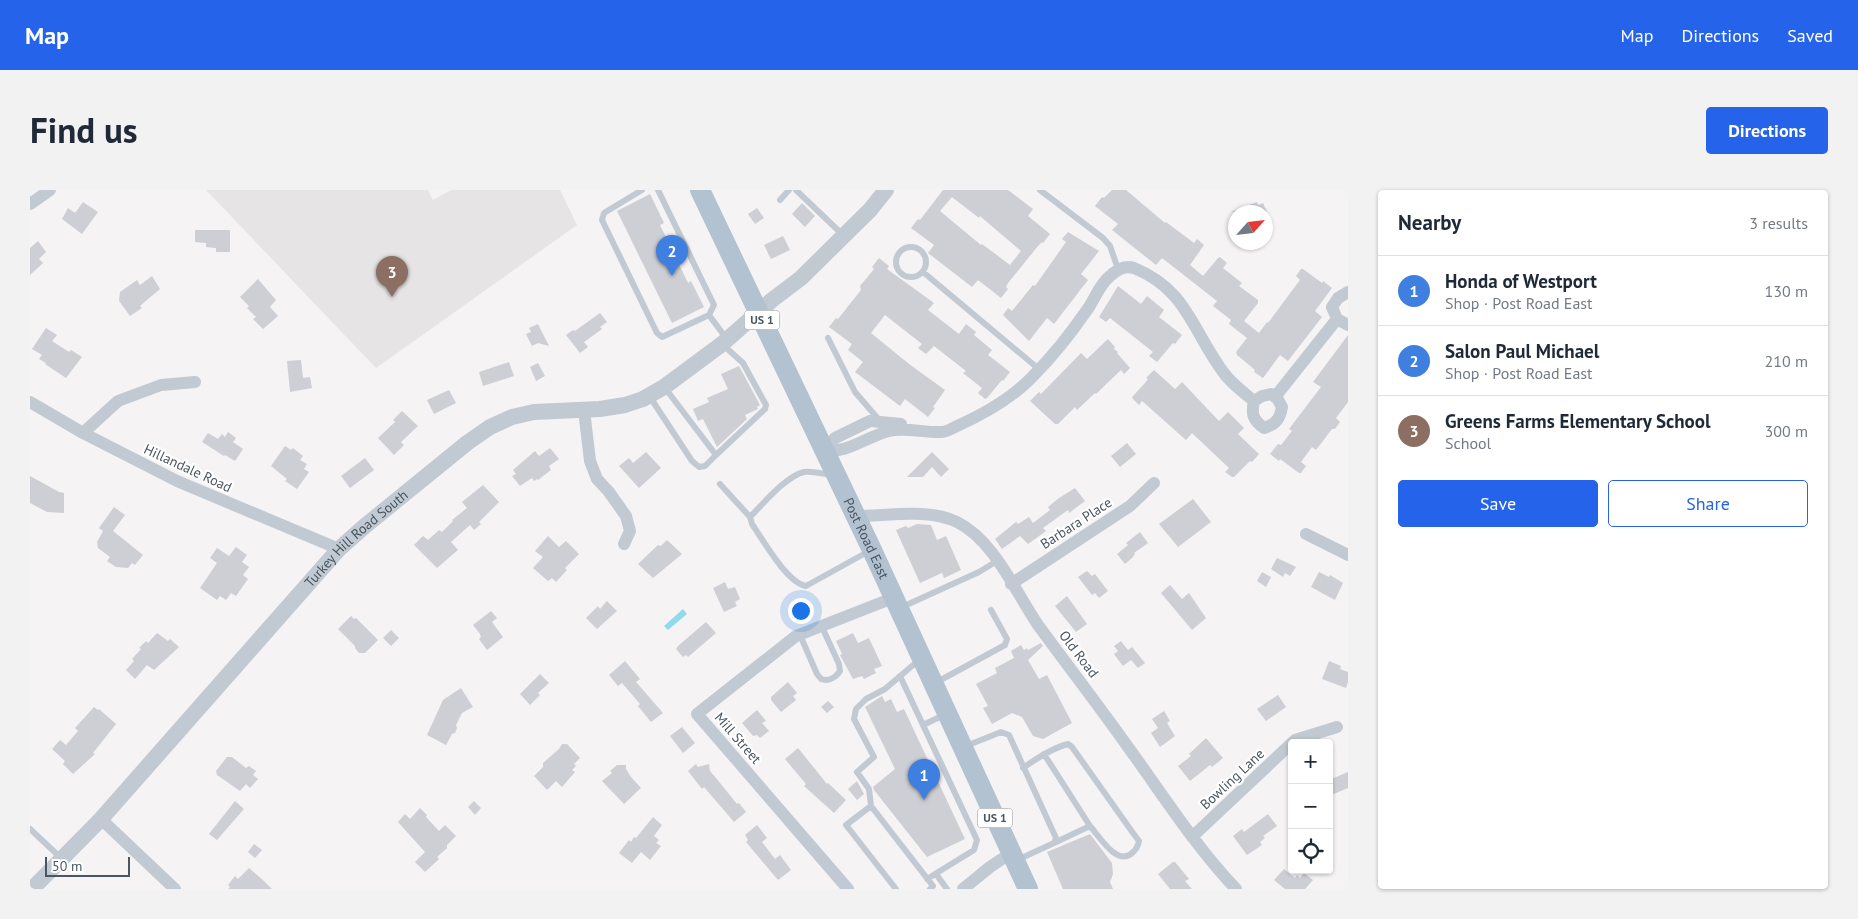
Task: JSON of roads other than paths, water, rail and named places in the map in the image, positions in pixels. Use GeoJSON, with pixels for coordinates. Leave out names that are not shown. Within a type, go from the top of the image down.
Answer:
{"type":"FeatureCollection","features":[{"type":"Feature","properties":{"kind":"main road","name":"Post Road East"},"geometry":{"type":"LineString","coordinates":[[700,190],[872,550],[1028,889]]}},
{"type":"Feature","properties":{"kind":"street"},"geometry":{"type":"LineString","coordinates":[[30,204],[50,190]]}},
{"type":"Feature","properties":{"kind":"street","name":"Turkey Hill Road South"},"geometry":{"type":"LineString","coordinates":[[32,889],[101,819],[339,549],[438,466],[490,427],[512,418],[534,412],[584,410],[619,406],[650,396],[725,342],[801,278],[845,236],[886,190]]}},
{"type":"Feature","properties":{"kind":"street"},"geometry":{"type":"LineString","coordinates":[[956,426],[934,427],[870,421],[840,435],[830,442],[824,451],[835,452],[846,449],[875,435],[891,430],[944,432],[979,417],[996,406],[1040,370],[1089,307],[1100,286],[1118,269],[1129,267],[1146,274],[1168,290],[1186,310],[1226,377],[1254,401]]}},
{"type":"Feature","properties":{"kind":"street"},"geometry":{"type":"LineString","coordinates":[[1275,397],[1342,322],[1332,307],[1338,298],[1348,292]]}},
{"type":"Feature","properties":{"kind":"street"},"geometry":{"type":"LineString","coordinates":[[83,433],[118,401],[161,385],[195,382]]}},
{"type":"Feature","properties":{"kind":"street"},"geometry":{"type":"LineString","coordinates":[[1271,394],[1275,397],[1282,407],[1281,416],[1274,425],[1264,428],[1256,422],[1253,416],[1254,401],[1262,396],[1271,394]]}},
{"type":"Feature","properties":{"kind":"street","name":"Hillandale Road"},"geometry":{"type":"LineString","coordinates":[[30,402],[83,433],[177,481],[339,549]]}},
{"type":"Feature","properties":{"kind":"street"},"geometry":{"type":"LineString","coordinates":[[584,410],[590,461],[597,479],[626,516],[630,531],[624,544]]}},
{"type":"Feature","properties":{"kind":"street","name":"Barbara Place"},"geometry":{"type":"LineString","coordinates":[[1011,584],[1130,506],[1154,483]]}},
{"type":"Feature","properties":{"kind":"street","name":"Old Road"},"geometry":{"type":"LineString","coordinates":[[856,516],[922,514],[948,519],[964,526],[977,537],[997,561],[1039,626],[1192,836],[1236,889]]}},
{"type":"Feature","properties":{"kind":"street"},"geometry":{"type":"LineString","coordinates":[[1306,534],[1348,555]]}},
{"type":"Feature","properties":{"kind":"street","name":"Mill Street"},"geometry":{"type":"LineString","coordinates":[[848,889],[696,714],[800,635],[896,603]]}},
{"type":"Feature","properties":{"kind":"street","name":"Bowling Lane"},"geometry":{"type":"LineString","coordinates":[[1192,836],[1295,740],[1337,727]]}},
{"type":"Feature","properties":{"kind":"street"},"geometry":{"type":"LineString","coordinates":[[101,819],[175,889]]}},
{"type":"Feature","properties":{"kind":"street"},"geometry":{"type":"LineString","coordinates":[[963,889],[990,867],[1013,857]]}},
{"type":"Feature","properties":{"kind":"lane"},"geometry":{"type":"LineString","coordinates":[[642,190],[604,213],[602,220],[657,332],[662,337],[709,315],[714,305],[658,190]]}},
{"type":"Feature","properties":{"kind":"lane"},"geometry":{"type":"LineString","coordinates":[[780,200],[789,190]]}},
{"type":"Feature","properties":{"kind":"lane"},"geometry":{"type":"LineString","coordinates":[[796,190],[845,236]]}},
{"type":"Feature","properties":{"kind":"lane"},"geometry":{"type":"LineString","coordinates":[[1040,190],[1110,246],[1118,269]]}},
{"type":"Feature","properties":{"kind":"lane"},"geometry":{"type":"LineString","coordinates":[[913,247],[920,250],[925,256],[926,264],[922,272],[916,276],[908,277],[901,274],[896,268],[895,260],[898,253],[905,248],[913,247]]}},
{"type":"Feature","properties":{"kind":"lane"},"geometry":{"type":"LineString","coordinates":[[922,272],[1040,370]]}},
{"type":"Feature","properties":{"kind":"lane"},"geometry":{"type":"LineString","coordinates":[[650,396],[692,461],[699,467],[705,466],[765,410],[766,405],[743,363],[725,342],[709,315]]}},
{"type":"Feature","properties":{"kind":"lane"},"geometry":{"type":"LineString","coordinates":[[828,338],[854,392],[881,422]]}},
{"type":"Feature","properties":{"kind":"lane"},"geometry":{"type":"LineString","coordinates":[[664,387],[716,455]]}},
{"type":"Feature","properties":{"kind":"lane"},"geometry":{"type":"LineString","coordinates":[[750,518],[775,492],[798,474],[807,472],[836,476]]}},
{"type":"Feature","properties":{"kind":"lane"},"geometry":{"type":"LineString","coordinates":[[720,484],[750,518],[752,524],[782,567],[800,585],[806,586],[872,550]]}},
{"type":"Feature","properties":{"kind":"lane"},"geometry":{"type":"LineString","coordinates":[[896,603],[979,572],[997,561]]}},
{"type":"Feature","properties":{"kind":"lane"},"geometry":{"type":"LineString","coordinates":[[933,684],[1005,645],[1007,639],[991,610]]}},
{"type":"Feature","properties":{"kind":"lane"},"geometry":{"type":"LineString","coordinates":[[800,635],[817,674],[821,679],[828,680],[838,675],[840,671],[839,664],[822,627]]}},
{"type":"Feature","properties":{"kind":"lane"},"geometry":{"type":"LineString","coordinates":[[922,658],[885,689],[866,699],[856,709],[854,719],[874,757],[857,772],[869,789],[871,806],[933,886],[930,889]]}},
{"type":"Feature","properties":{"kind":"lane"},"geometry":{"type":"LineString","coordinates":[[900,676],[977,840],[974,850],[927,879]]}},
{"type":"Feature","properties":{"kind":"lane"},"geometry":{"type":"LineString","coordinates":[[923,725],[947,713]]}},
{"type":"Feature","properties":{"kind":"lane"},"geometry":{"type":"LineString","coordinates":[[962,748],[1001,732],[1009,735],[1056,838],[1054,843]]}},
{"type":"Feature","properties":{"kind":"lane"},"geometry":{"type":"LineString","coordinates":[[1024,768],[1044,754],[1061,745],[1068,744],[1072,747],[1139,842],[1138,847],[1132,854],[1125,858],[1119,857],[1090,826],[1044,754]]}},
{"type":"Feature","properties":{"kind":"lane"},"geometry":{"type":"LineString","coordinates":[[871,806],[846,825],[896,889]]}},
{"type":"Feature","properties":{"kind":"lane"},"geometry":{"type":"LineString","coordinates":[[1013,857],[1054,843],[1090,826]]}},
{"type":"Feature","properties":{"kind":"lane"},"geometry":{"type":"LineString","coordinates":[[30,829],[62,859]]}},
{"type":"Feature","properties":{"kind":"lane"},"geometry":{"type":"LineString","coordinates":[[936,874],[948,889]]}},
{"type":"Feature","properties":{"kind":"water"},"geometry":{"type":"Polygon","coordinates":[[[683,609],[687,614],[668,630],[664,626],[683,609]]]}},
{"type":"Feature","properties":{"kind":"place","name":"Salon Paul Michael"},"geometry":{"type":"Point","coordinates":[672,276]}},
{"type":"Feature","properties":{"kind":"place","name":"Greens Farms Elementary School"},"geometry":{"type":"Point","coordinates":[392,297]}},
{"type":"Feature","properties":{"kind":"place","name":"Honda of Westport"},"geometry":{"type":"Point","coordinates":[924,800]}}]}
